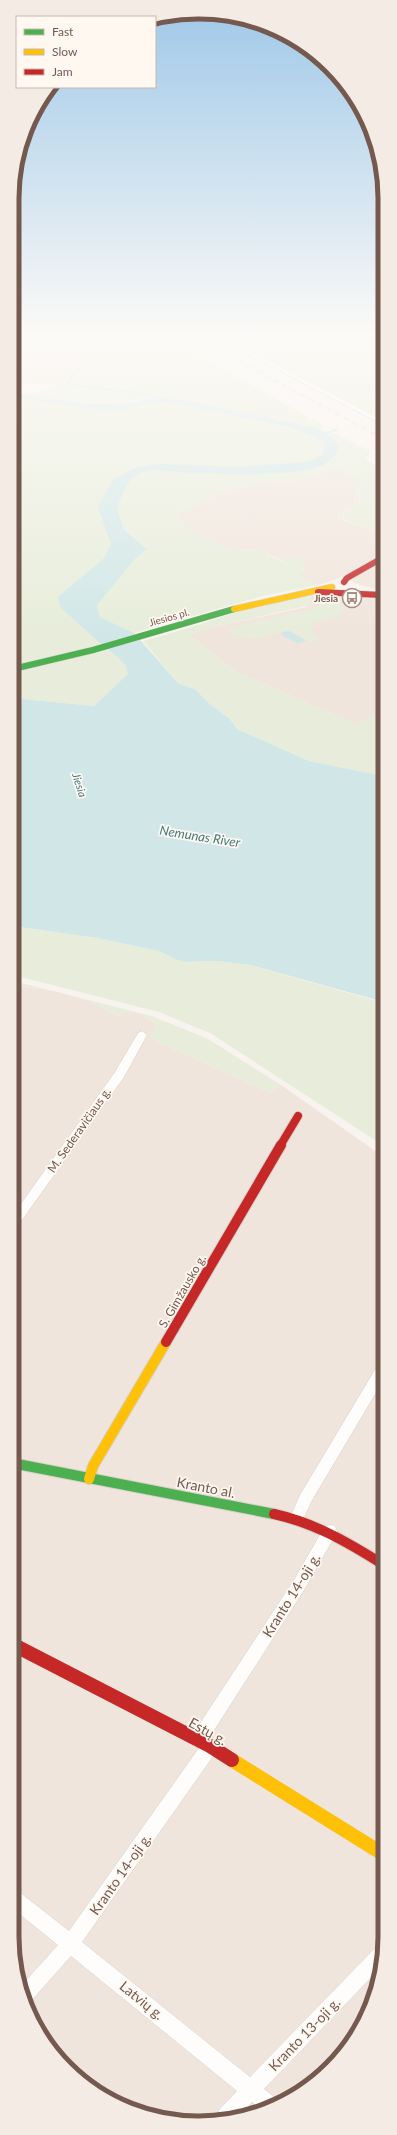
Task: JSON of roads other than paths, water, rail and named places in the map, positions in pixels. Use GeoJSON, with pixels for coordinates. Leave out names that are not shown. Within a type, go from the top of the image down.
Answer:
{"type":"FeatureCollection","features":[{"type":"Feature","properties":{"kind":"street"},"geometry":{"type":"LineString","coordinates":[[378,560],[347,578],[347,585],[378,594]]}},
{"type":"Feature","properties":{"kind":"street","name":"Jiesios pl."},"geometry":{"type":"LineString","coordinates":[[19,667],[148,634],[255,602],[332,587],[333,583],[347,585]]}},
{"type":"Feature","properties":{"kind":"street"},"geometry":{"type":"LineString","coordinates":[[307,591],[378,595]]}},
{"type":"Feature","properties":{"kind":"street","name":"M. Sederavičiaus g."},"geometry":{"type":"LineString","coordinates":[[19,1216],[120,1074],[142,1034]]}},
{"type":"Feature","properties":{"kind":"street","name":"S. Gimžausko g."},"geometry":{"type":"LineString","coordinates":[[89,1479],[93,1466],[295,1124],[298,1116]]}},
{"type":"Feature","properties":{"kind":"street"},"geometry":{"type":"LineString","coordinates":[[297,1518],[305,1499],[378,1377]]}},
{"type":"Feature","properties":{"kind":"street","name":"Kranto al."},"geometry":{"type":"LineString","coordinates":[[19,1464],[89,1479],[297,1518],[330,1531],[378,1561]]}},
{"type":"Feature","properties":{"kind":"street","name":"Kranto 14-oji g."},"geometry":{"type":"LineString","coordinates":[[28,1991],[72,1943],[204,1743],[330,1531]]}},
{"type":"Feature","properties":{"kind":"street","name":"Estų g."},"geometry":{"type":"LineString","coordinates":[[19,1648],[204,1743],[378,1850]]}},
{"type":"Feature","properties":{"kind":"street","name":"Latvių g."},"geometry":{"type":"LineString","coordinates":[[19,1902],[72,1943],[252,2088],[267,2102]]}},
{"type":"Feature","properties":{"kind":"street","name":"Kranto 13-oji g."},"geometry":{"type":"LineString","coordinates":[[229,2113],[376,1959]]}},
{"type":"Feature","properties":{"kind":"water","name":"Nemunas River"},"geometry":{"type":"Polygon","coordinates":[[[311,435],[329,435],[339,445],[337,454],[329,461],[323,465],[308,469],[266,474],[216,474],[155,470],[146,471],[134,477],[126,487],[117,508],[124,529],[147,549],[134,560],[97,605],[100,617],[134,633],[179,684],[195,689],[211,705],[230,719],[237,729],[309,761],[378,775],[378,1000],[250,965],[217,961],[187,962],[177,960],[159,951],[97,938],[19,927],[19,699],[94,706],[128,674],[126,666],[118,657],[60,607],[58,597],[104,558],[111,544],[98,507],[113,479],[135,468],[160,464],[236,467],[308,462],[323,454],[325,443],[311,435]]]}},
{"type":"Feature","properties":{"kind":"water"},"geometry":{"type":"Polygon","coordinates":[[[289,631],[307,641],[297,643],[281,635],[282,632],[289,631]]]}},
{"type":"Feature","properties":{"kind":"place","name":"Jiesia"},"geometry":{"type":"Point","coordinates":[352,598]}}]}
